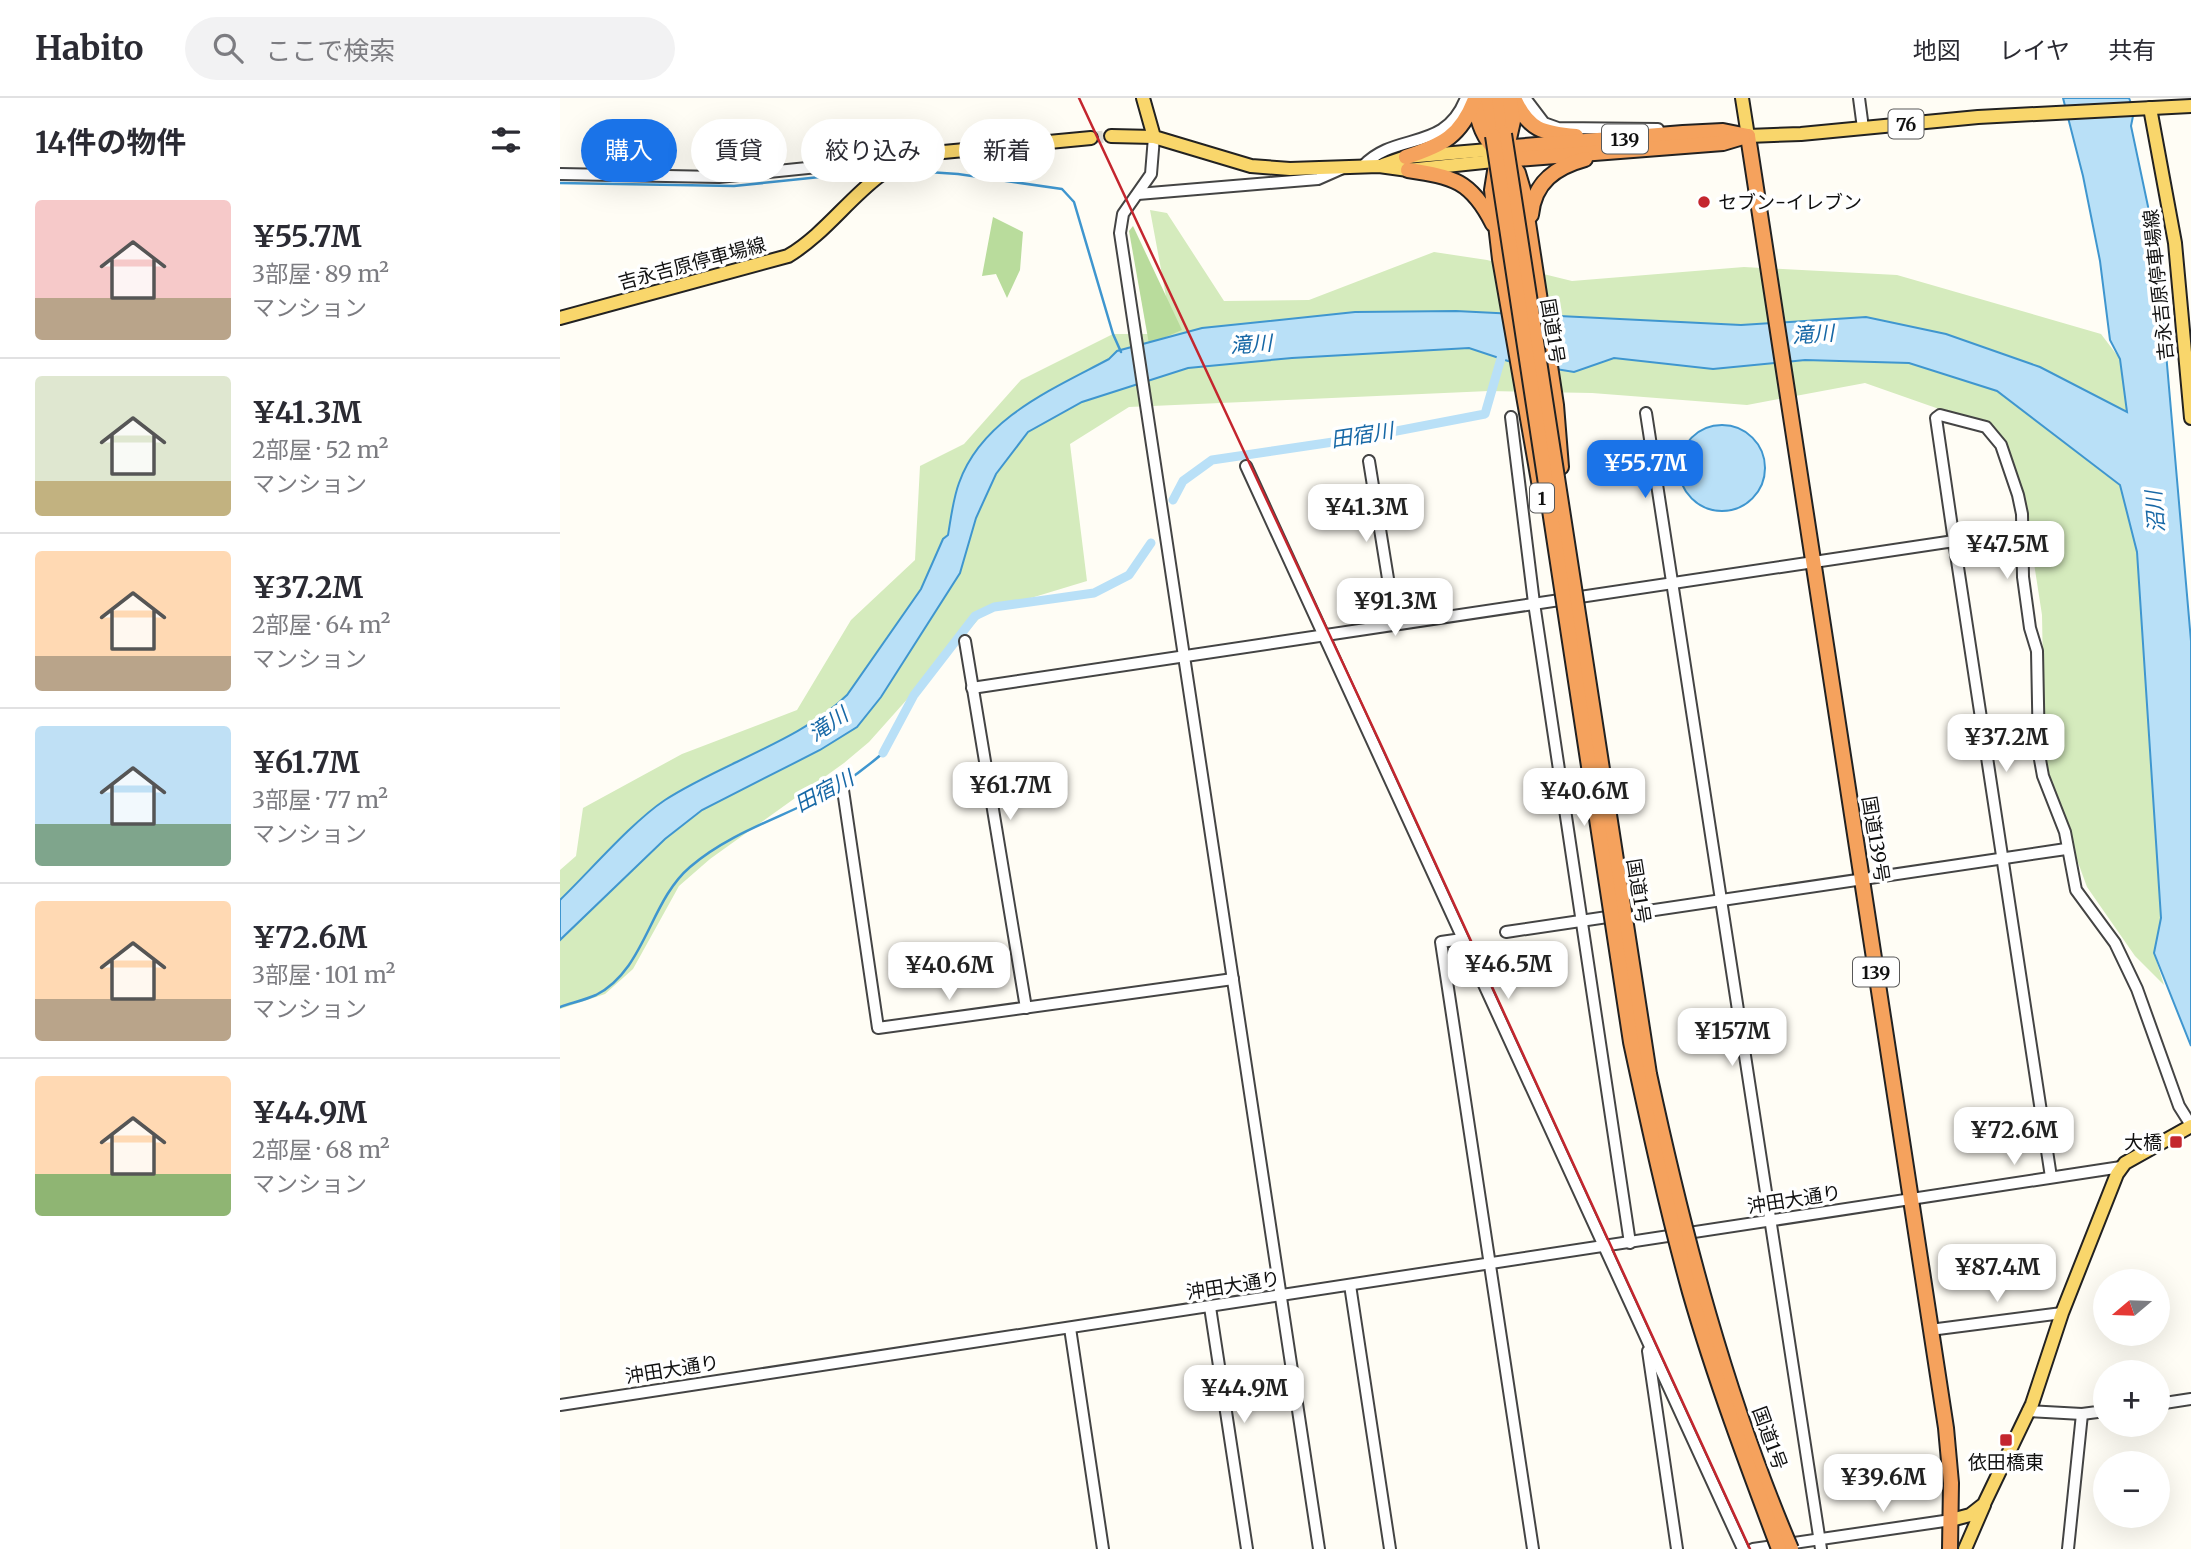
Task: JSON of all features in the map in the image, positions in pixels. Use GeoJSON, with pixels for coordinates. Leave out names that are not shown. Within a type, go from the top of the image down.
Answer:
{"type":"FeatureCollection","features":[{"type":"Feature","properties":{"kind":"highway","name":"国道1号"},"geometry":{"type":"LineString","coordinates":[[1476,98],[1566,586],[1640,1026],[1670,1171],[1708,1312],[1748,1433],[1791,1549]]}},
{"type":"Feature","properties":{"kind":"highway","name":"1"},"geometry":{"type":"LineString","coordinates":[[1476,98],[1478,122],[1502,154],[1523,190],[1556,405],[1566,586]]}},
{"type":"Feature","properties":{"kind":"highway"},"geometry":{"type":"LineString","coordinates":[[1407,164],[1458,131],[1467,121],[1476,98]]}},
{"type":"Feature","properties":{"kind":"highway","name":"国道1号"},"geometry":{"type":"LineString","coordinates":[[1499,98],[1631,1042],[1690,1294],[1719,1385],[1779,1549]]}},
{"type":"Feature","properties":{"kind":"highway","name":"1"},"geometry":{"type":"LineString","coordinates":[[1512,98],[1513,121],[1492,190],[1496,231],[1524,409],[1566,586]]}},
{"type":"Feature","properties":{"kind":"highway","name":"1"},"geometry":{"type":"LineString","coordinates":[[1512,98],[1531,126],[1549,133],[1610,146]]}},
{"type":"Feature","properties":{"kind":"highway","name":"139"},"geometry":{"type":"LineString","coordinates":[[1610,146],[1683,133],[1723,131],[1748,136]]}},
{"type":"Feature","properties":{"kind":"highway","name":"139"},"geometry":{"type":"LineString","coordinates":[[1502,154],[1610,146],[1723,143],[1748,136]]}},
{"type":"Feature","properties":{"kind":"highway","name":"国道139号"},"geometry":{"type":"LineString","coordinates":[[1748,136],[1946,1428],[1950,1549]]}},
{"type":"Feature","properties":{"kind":"highway","name":"1"},"geometry":{"type":"LineString","coordinates":[[1529,226],[1535,194],[1554,171],[1610,146]]}},
{"type":"Feature","properties":{"kind":"highway","name":"1"},"geometry":{"type":"LineString","coordinates":[[1407,164],[1442,175],[1471,189],[1482,203],[1496,231]]}},
{"type":"Feature","properties":{"kind":"main road"},"geometry":{"type":"LineString","coordinates":[[1143,98],[1154,137]]}},
{"type":"Feature","properties":{"kind":"main road"},"geometry":{"type":"LineString","coordinates":[[1742,98],[1748,136]]}},
{"type":"Feature","properties":{"kind":"main road","name":"76"},"geometry":{"type":"LineString","coordinates":[[1748,136],[2148,105],[2191,106]]}},
{"type":"Feature","properties":{"kind":"main road","name":"吉永吉原停車場線"},"geometry":{"type":"LineString","coordinates":[[2148,105],[2175,243],[2191,418]]}},
{"type":"Feature","properties":{"kind":"main road"},"geometry":{"type":"LineString","coordinates":[[1111,135],[1154,137],[1251,166],[1290,169],[1380,166],[1502,154]]}},
{"type":"Feature","properties":{"kind":"main road","name":"吉永吉原停車場線"},"geometry":{"type":"LineString","coordinates":[[945,152],[1091,138]]}},
{"type":"Feature","properties":{"kind":"main road","name":"吉永吉原停車場線"},"geometry":{"type":"LineString","coordinates":[[560,318],[788,256],[804,247],[870,182]]}},
{"type":"Feature","properties":{"kind":"main road"},"geometry":{"type":"LineString","coordinates":[[1965,1549],[2028,1411],[2062,1313],[2121,1167],[2191,1126]]}},
{"type":"Feature","properties":{"kind":"main road"},"geometry":{"type":"LineString","coordinates":[[1951,1520],[1970,1515],[1984,1504]]}},
{"type":"Feature","properties":{"kind":"street"},"geometry":{"type":"LineString","coordinates":[[1363,166],[1377,152],[1441,133],[1476,98]]}},
{"type":"Feature","properties":{"kind":"street"},"geometry":{"type":"LineString","coordinates":[[1525,98],[1544,123],[1558,128],[1665,129],[1683,133]]}},
{"type":"Feature","properties":{"kind":"street"},"geometry":{"type":"LineString","coordinates":[[1859,98],[1863,128]]}},
{"type":"Feature","properties":{"kind":"street"},"geometry":{"type":"LineString","coordinates":[[1154,137],[1151,174],[1123,214],[1120,233],[1319,1549]]}},
{"type":"Feature","properties":{"kind":"street"},"geometry":{"type":"LineString","coordinates":[[1246,185],[1251,166]]}},
{"type":"Feature","properties":{"kind":"street"},"geometry":{"type":"LineString","coordinates":[[1138,194],[1318,179],[1346,167]]}},
{"type":"Feature","properties":{"kind":"street"},"geometry":{"type":"LineString","coordinates":[[560,174],[719,177],[801,169]]}},
{"type":"Feature","properties":{"kind":"street"},"geometry":{"type":"LineString","coordinates":[[1646,413],[1821,1544]]}},
{"type":"Feature","properties":{"kind":"street"},"geometry":{"type":"LineString","coordinates":[[2051,1177],[1937,425],[1936,418],[1940,415],[1986,427],[1997,439],[2021,503],[2023,577],[2030,628],[2037,651],[2039,754],[2047,790],[2065,832],[2066,849],[2076,890],[2116,943],[2137,989],[2179,1106],[2191,1126]]}},
{"type":"Feature","properties":{"kind":"street"},"geometry":{"type":"LineString","coordinates":[[1511,417],[1534,603],[1630,1242]]}},
{"type":"Feature","properties":{"kind":"street"},"geometry":{"type":"LineString","coordinates":[[1369,461],[1395,622]]}},
{"type":"Feature","properties":{"kind":"street"},"geometry":{"type":"LineString","coordinates":[[1246,466],[1743,1549]]}},
{"type":"Feature","properties":{"kind":"street"},"geometry":{"type":"LineString","coordinates":[[972,688],[1395,622],[1954,541]]}},
{"type":"Feature","properties":{"kind":"street"},"geometry":{"type":"LineString","coordinates":[[965,641],[1026,1008]]}},
{"type":"Feature","properties":{"kind":"street"},"geometry":{"type":"LineString","coordinates":[[843,790],[878,1028],[1233,979]]}},
{"type":"Feature","properties":{"kind":"street"},"geometry":{"type":"LineString","coordinates":[[1506,932],[2066,849]]}},
{"type":"Feature","properties":{"kind":"street"},"geometry":{"type":"LineString","coordinates":[[1462,939],[1441,942],[1533,1549]]}},
{"type":"Feature","properties":{"kind":"street","name":"沖田大通り"},"geometry":{"type":"LineString","coordinates":[[560,1405],[2121,1167]]}},
{"type":"Feature","properties":{"kind":"street"},"geometry":{"type":"LineString","coordinates":[[1350,1285],[1391,1549]]}},
{"type":"Feature","properties":{"kind":"street"},"geometry":{"type":"LineString","coordinates":[[1210,1307],[1247,1549]]}},
{"type":"Feature","properties":{"kind":"street"},"geometry":{"type":"LineString","coordinates":[[1930,1330],[2062,1313]]}},
{"type":"Feature","properties":{"kind":"street"},"geometry":{"type":"LineString","coordinates":[[1070,1328],[1103,1549]]}},
{"type":"Feature","properties":{"kind":"street"},"geometry":{"type":"LineString","coordinates":[[1646,1338],[1677,1549]]}},
{"type":"Feature","properties":{"kind":"street"},"geometry":{"type":"LineString","coordinates":[[2170,1402],[2191,1399]]}},
{"type":"Feature","properties":{"kind":"street"},"geometry":{"type":"LineString","coordinates":[[2028,1411],[2093,1413]]}},
{"type":"Feature","properties":{"kind":"street"},"geometry":{"type":"LineString","coordinates":[[2068,1549],[2082,1414]]}},
{"type":"Feature","properties":{"kind":"street"},"geometry":{"type":"LineString","coordinates":[[1753,1549],[1821,1544],[1951,1520]]}},
{"type":"Feature","properties":{"kind":"green space"},"geometry":{"type":"Polygon","coordinates":[[[1150,210],[1167,213],[1224,301],[1309,300],[1434,252],[1487,260],[1572,281],[1744,267],[1897,275],[2101,334],[2120,359],[2127,412],[2120,485],[2136,547],[2143,622],[2161,918],[2154,953],[2164,985],[2135,956],[2087,887],[2045,772],[2042,615],[2023,492],[1996,429],[1865,383],[1747,405],[1592,393],[1489,391],[1129,407],[1070,444],[1087,581],[985,612],[869,742],[710,859],[679,886],[633,969],[605,994],[560,1009],[560,870],[576,856],[583,808],[682,754],[797,710],[851,620],[915,560],[920,466],[964,444],[1021,380],[1113,334],[1173,334],[1150,210]]]}},
{"type":"Feature","properties":{"kind":"green space"},"geometry":{"type":"Polygon","coordinates":[[[993,217],[1023,232],[1020,270],[1007,298],[996,274],[982,276],[993,217]]]}},
{"type":"Feature","properties":{"kind":"green space"},"geometry":{"type":"Polygon","coordinates":[[[1133,226],[1182,330],[1149,344],[1129,231],[1133,226]]]}},
{"type":"Feature","properties":{"kind":"water"},"geometry":{"type":"Polygon","coordinates":[[[2063,98],[2129,98],[2134,111],[2131,126],[2157,249],[2191,641],[2191,1046],[2154,953],[2161,918],[2137,552],[2120,485],[1997,391],[1909,363],[1805,360],[1713,369],[1614,358],[1574,372],[1508,361],[1469,348],[1292,358],[1188,368],[1082,402],[1028,432],[996,474],[976,518],[960,573],[881,697],[857,727],[820,750],[702,810],[665,839],[560,940],[560,900],[652,809],[687,787],[784,739],[829,711],[847,695],[921,589],[943,539],[948,535],[959,483],[984,440],[1022,408],[1109,359],[1117,351],[1202,328],[1355,312],[1456,311],[1741,325],[1866,317],[1946,334],[2040,367],[2127,412],[2120,359],[2110,340],[2100,261],[2083,176],[2063,98]]]}},
{"type":"Feature","properties":{"kind":"water"},"geometry":{"type":"Polygon","coordinates":[[[1722,425],[1746,432],[1758,444],[1765,468],[1758,492],[1746,504],[1722,511],[1698,504],[1686,492],[1679,468],[1686,444],[1698,432],[1722,425]]]}},
{"type":"Feature","properties":{"kind":"waterway"},"geometry":{"type":"LineString","coordinates":[[945,173],[1062,189],[1074,202],[1113,334],[1121,352]]}},
{"type":"Feature","properties":{"kind":"waterway"},"geometry":{"type":"LineString","coordinates":[[560,183],[734,186],[801,179]]}},
{"type":"Feature","properties":{"kind":"waterway","name":"田宿川"},"geometry":{"type":"LineString","coordinates":[[1173,500],[1183,481],[1212,460],[1360,438],[1485,414],[1504,348]]}},
{"type":"Feature","properties":{"kind":"waterway","name":"田宿川"},"geometry":{"type":"LineString","coordinates":[[883,753],[914,695],[975,616],[994,607],[1094,593],[1129,575],[1151,543]]}},
{"type":"Feature","properties":{"kind":"waterway","name":"田宿川"},"geometry":{"type":"LineString","coordinates":[[560,1007],[596,995],[613,983],[637,952],[676,881],[690,867],[718,846],[831,791],[883,753]]}},
{"type":"Feature","properties":{"kind":"tunnel"},"geometry":{"type":"LineString","coordinates":[[1091,138],[1111,136]]}},
{"type":"Feature","properties":{"kind":"railway"},"geometry":{"type":"LineString","coordinates":[[1079,98],[1382,747],[1750,1549]]}},
{"type":"Feature","properties":{"kind":"place","name":"セブン-イレブン"},"geometry":{"type":"Point","coordinates":[1704,202]}},
{"type":"Feature","properties":{"kind":"place","name":"大橋"},"geometry":{"type":"Point","coordinates":[2176,1142]}},
{"type":"Feature","properties":{"kind":"place","name":"依田橋東"},"geometry":{"type":"Point","coordinates":[2006,1440]}},
{"type":"Feature","properties":{"kind":"water label","name":"滝川"},"geometry":{"type":"Point","coordinates":[1813,334]}},
{"type":"Feature","properties":{"kind":"water label","name":"滝川"},"geometry":{"type":"Point","coordinates":[1251,344]}},
{"type":"Feature","properties":{"kind":"water label","name":"沼川"},"geometry":{"type":"Point","coordinates":[2155,512]}},
{"type":"Feature","properties":{"kind":"water label","name":"滝川"},"geometry":{"type":"Point","coordinates":[828,724]}}]}
